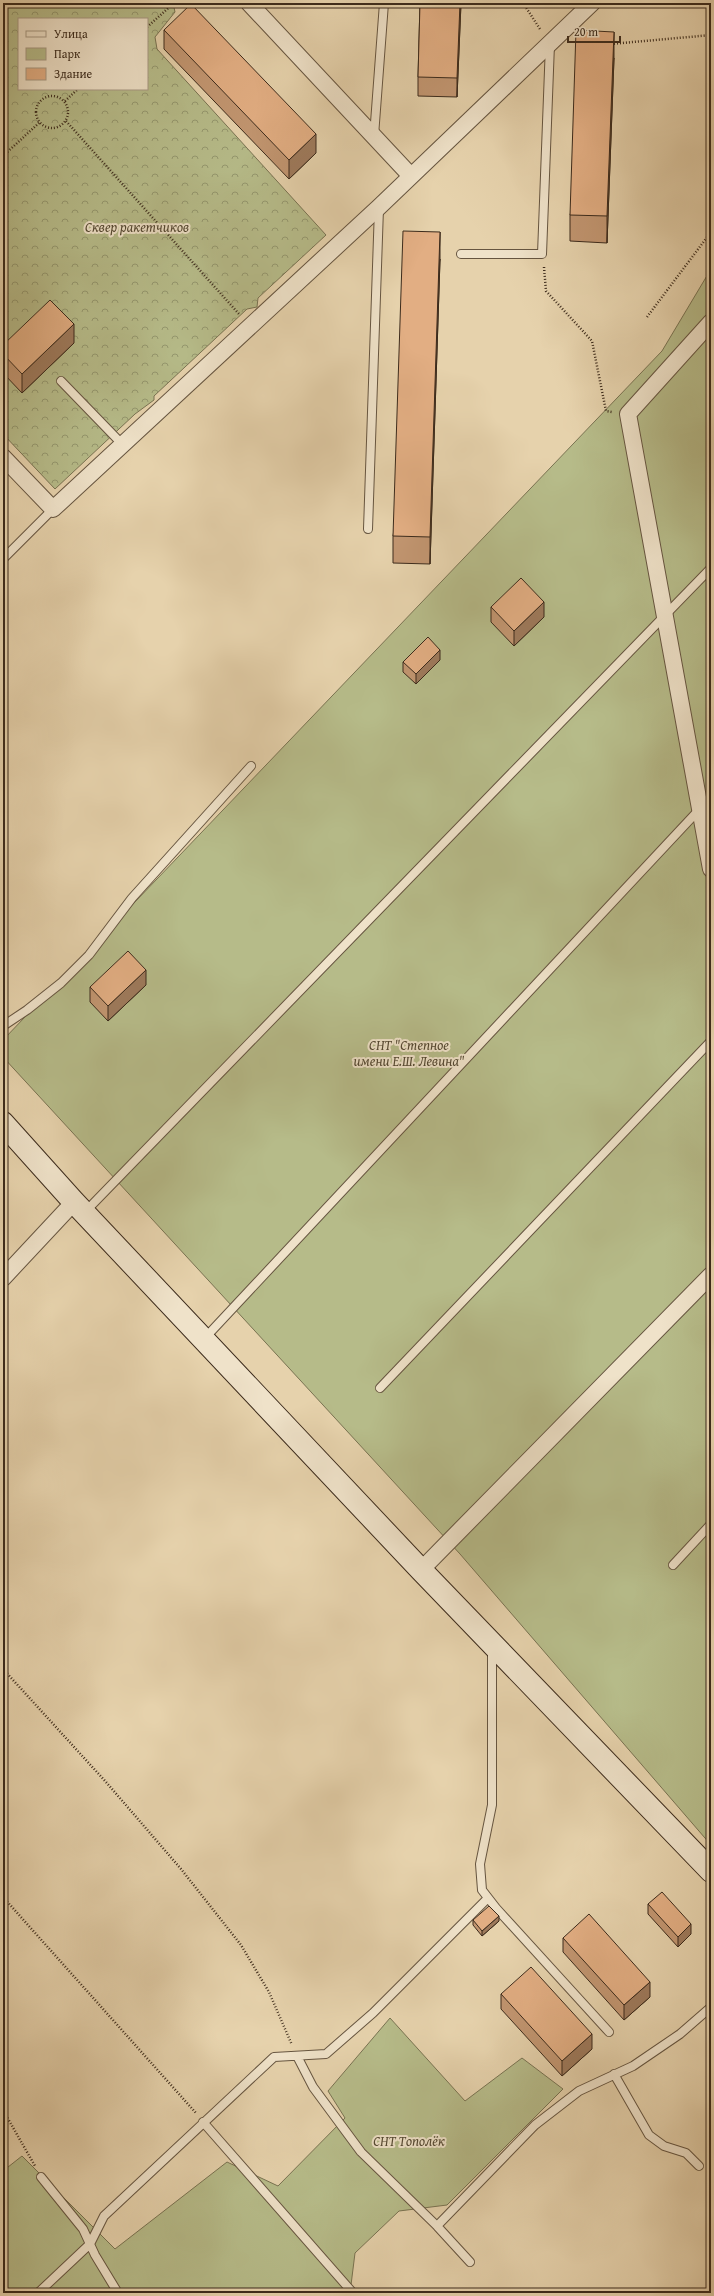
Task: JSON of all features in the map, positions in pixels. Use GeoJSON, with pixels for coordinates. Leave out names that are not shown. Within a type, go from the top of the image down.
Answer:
{"type":"FeatureCollection","features":[{"type":"Feature","properties":{"kind":"street"},"geometry":{"type":"LineString","coordinates":[[249,3],[410,175]]}},
{"type":"Feature","properties":{"kind":"street"},"geometry":{"type":"LineString","coordinates":[[3,457],[53,509],[379,207],[410,175],[592,3]]}},
{"type":"Feature","properties":{"kind":"street"},"geometry":{"type":"LineString","coordinates":[[711,322],[628,414],[665,615],[706,803],[711,869]]}},
{"type":"Feature","properties":{"kind":"street"},"geometry":{"type":"LineString","coordinates":[[3,1123],[79,1208],[421,1570],[711,1871]]}},
{"type":"Feature","properties":{"kind":"street"},"geometry":{"type":"LineString","coordinates":[[3,1278],[79,1208]]}},
{"type":"Feature","properties":{"kind":"street"},"geometry":{"type":"LineString","coordinates":[[421,1570],[711,1275]]}},
{"type":"Feature","properties":{"kind":"lane"},"geometry":{"type":"LineString","coordinates":[[374,137],[384,3]]}},
{"type":"Feature","properties":{"kind":"lane"},"geometry":{"type":"LineString","coordinates":[[461,254],[542,254],[550,44]]}},
{"type":"Feature","properties":{"kind":"lane"},"geometry":{"type":"LineString","coordinates":[[368,529],[379,207]]}},
{"type":"Feature","properties":{"kind":"lane"},"geometry":{"type":"LineString","coordinates":[[61,381],[123,445]]}},
{"type":"Feature","properties":{"kind":"lane"},"geometry":{"type":"LineString","coordinates":[[3,559],[53,509]]}},
{"type":"Feature","properties":{"kind":"lane"},"geometry":{"type":"LineString","coordinates":[[79,1208],[711,568]]}},
{"type":"Feature","properties":{"kind":"lane"},"geometry":{"type":"LineString","coordinates":[[3,1026],[27,1010],[61,983],[89,955],[132,898],[251,766]]}},
{"type":"Feature","properties":{"kind":"lane"},"geometry":{"type":"LineString","coordinates":[[204,1340],[706,803]]}},
{"type":"Feature","properties":{"kind":"lane"},"geometry":{"type":"LineString","coordinates":[[380,1388],[711,1041]]}},
{"type":"Feature","properties":{"kind":"lane"},"geometry":{"type":"LineString","coordinates":[[673,1565],[711,1524]]}},
{"type":"Feature","properties":{"kind":"lane"},"geometry":{"type":"LineString","coordinates":[[492,1645],[492,1805],[480,1864],[482,1890],[609,2032]]}},
{"type":"Feature","properties":{"kind":"lane"},"geometry":{"type":"LineString","coordinates":[[38,2293],[90,2244],[104,2216],[203,2122],[274,2058],[326,2054],[373,2013],[488,1898]]}},
{"type":"Feature","properties":{"kind":"lane"},"geometry":{"type":"LineString","coordinates":[[437,2226],[535,2125],[579,2091],[633,2066],[680,2034],[711,2007]]}},
{"type":"Feature","properties":{"kind":"lane"},"geometry":{"type":"LineString","coordinates":[[297,2056],[313,2087],[361,2152],[437,2226],[470,2262]]}},
{"type":"Feature","properties":{"kind":"lane"},"geometry":{"type":"LineString","coordinates":[[614,2074],[649,2135],[664,2146],[686,2153],[699,2166]]}},
{"type":"Feature","properties":{"kind":"lane"},"geometry":{"type":"LineString","coordinates":[[203,2122],[353,2293]]}},
{"type":"Feature","properties":{"kind":"lane"},"geometry":{"type":"LineString","coordinates":[[41,2177],[83,2229],[118,2293]]}},
{"type":"Feature","properties":{"kind":"path"},"geometry":{"type":"LineString","coordinates":[[148,26],[174,3]]}},
{"type":"Feature","properties":{"kind":"path"},"geometry":{"type":"LineString","coordinates":[[523,3],[550,44]]}},
{"type":"Feature","properties":{"kind":"path"},"geometry":{"type":"LineString","coordinates":[[604,44],[711,35]]}},
{"type":"Feature","properties":{"kind":"path"},"geometry":{"type":"LineString","coordinates":[[65,101],[77,90]]}},
{"type":"Feature","properties":{"kind":"path"},"geometry":{"type":"LineString","coordinates":[[50,95],[55,95],[65,101],[69,111],[66,121],[52,128],[40,122],[36,110],[40,100],[50,95]]}},
{"type":"Feature","properties":{"kind":"path"},"geometry":{"type":"LineString","coordinates":[[66,121],[250,326]]}},
{"type":"Feature","properties":{"kind":"path"},"geometry":{"type":"LineString","coordinates":[[3,156],[40,122]]}},
{"type":"Feature","properties":{"kind":"path"},"geometry":{"type":"LineString","coordinates":[[647,317],[711,232]]}},
{"type":"Feature","properties":{"kind":"path"},"geometry":{"type":"LineString","coordinates":[[542,254],[546,291],[592,341],[606,412],[628,414]]}},
{"type":"Feature","properties":{"kind":"path"},"geometry":{"type":"LineString","coordinates":[[3,1669],[116,1793],[181,1869],[241,1945],[269,1992],[297,2056]]}},
{"type":"Feature","properties":{"kind":"path"},"geometry":{"type":"LineString","coordinates":[[3,1897],[203,2122]]}},
{"type":"Feature","properties":{"kind":"path"},"geometry":{"type":"LineString","coordinates":[[3,2110],[41,2177]]}},
{"type":"Feature","properties":{"kind":"green space","name":"Сквер ракетчиков"},"geometry":{"type":"Polygon","coordinates":[[[3,3],[173,3],[175,12],[155,37],[157,49],[326,235],[258,298],[257,307],[247,309],[154,396],[154,400],[135,414],[55,489],[3,434],[3,3]]]}},
{"type":"Feature","properties":{"kind":"green space","name":"СНТ \"Степное имени Е.Ш. Левина\""},"geometry":{"type":"Polygon","coordinates":[[[711,269],[711,1845],[460,1554],[3,1057],[3,1040],[662,351],[711,269]]]}},
{"type":"Feature","properties":{"kind":"green space","name":"СНТ Тополёк"},"geometry":{"type":"Polygon","coordinates":[[[390,2018],[465,2101],[522,2058],[563,2089],[447,2205],[399,2211],[355,2253],[350,2293],[3,2293],[3,2171],[22,2156],[115,2249],[227,2162],[278,2186],[345,2118],[328,2091],[390,2018]]]}},
{"type":"Feature","properties":{"kind":"building"},"geometry":{"type":"Polygon","coordinates":[[[420,3],[460,3],[457,78],[418,77],[420,3]]]}},
{"type":"Feature","properties":{"kind":"building"},"geometry":{"type":"Polygon","coordinates":[[[191,4],[316,134],[289,160],[164,30],[191,4]]]}},
{"type":"Feature","properties":{"kind":"building"},"geometry":{"type":"Polygon","coordinates":[[[576,30],[614,32],[607,216],[570,215],[576,30]]]}},
{"type":"Feature","properties":{"kind":"building"},"geometry":{"type":"Polygon","coordinates":[[[403,231],[440,232],[430,537],[393,536],[403,231]]]}},
{"type":"Feature","properties":{"kind":"building"},"geometry":{"type":"Polygon","coordinates":[[[50,300],[74,324],[22,374],[3,354],[3,345],[50,300]]]}},
{"type":"Feature","properties":{"kind":"building"},"geometry":{"type":"Polygon","coordinates":[[[521,578],[544,602],[514,631],[491,607],[521,578]]]}},
{"type":"Feature","properties":{"kind":"building"},"geometry":{"type":"Polygon","coordinates":[[[428,637],[440,650],[416,674],[403,662],[428,637]]]}},
{"type":"Feature","properties":{"kind":"building"},"geometry":{"type":"Polygon","coordinates":[[[128,951],[146,970],[108,1006],[90,987],[128,951]]]}},
{"type":"Feature","properties":{"kind":"building"},"geometry":{"type":"Polygon","coordinates":[[[662,1892],[691,1924],[678,1937],[648,1904],[662,1892]]]}},
{"type":"Feature","properties":{"kind":"building"},"geometry":{"type":"Polygon","coordinates":[[[489,1906],[499,1916],[482,1931],[473,1920],[489,1906]]]}},
{"type":"Feature","properties":{"kind":"building"},"geometry":{"type":"Polygon","coordinates":[[[589,1914],[650,1982],[624,2005],[563,1938],[589,1914]]]}},
{"type":"Feature","properties":{"kind":"building"},"geometry":{"type":"Polygon","coordinates":[[[531,1967],[592,2034],[562,2061],[501,1994],[531,1967]]]}}]}
